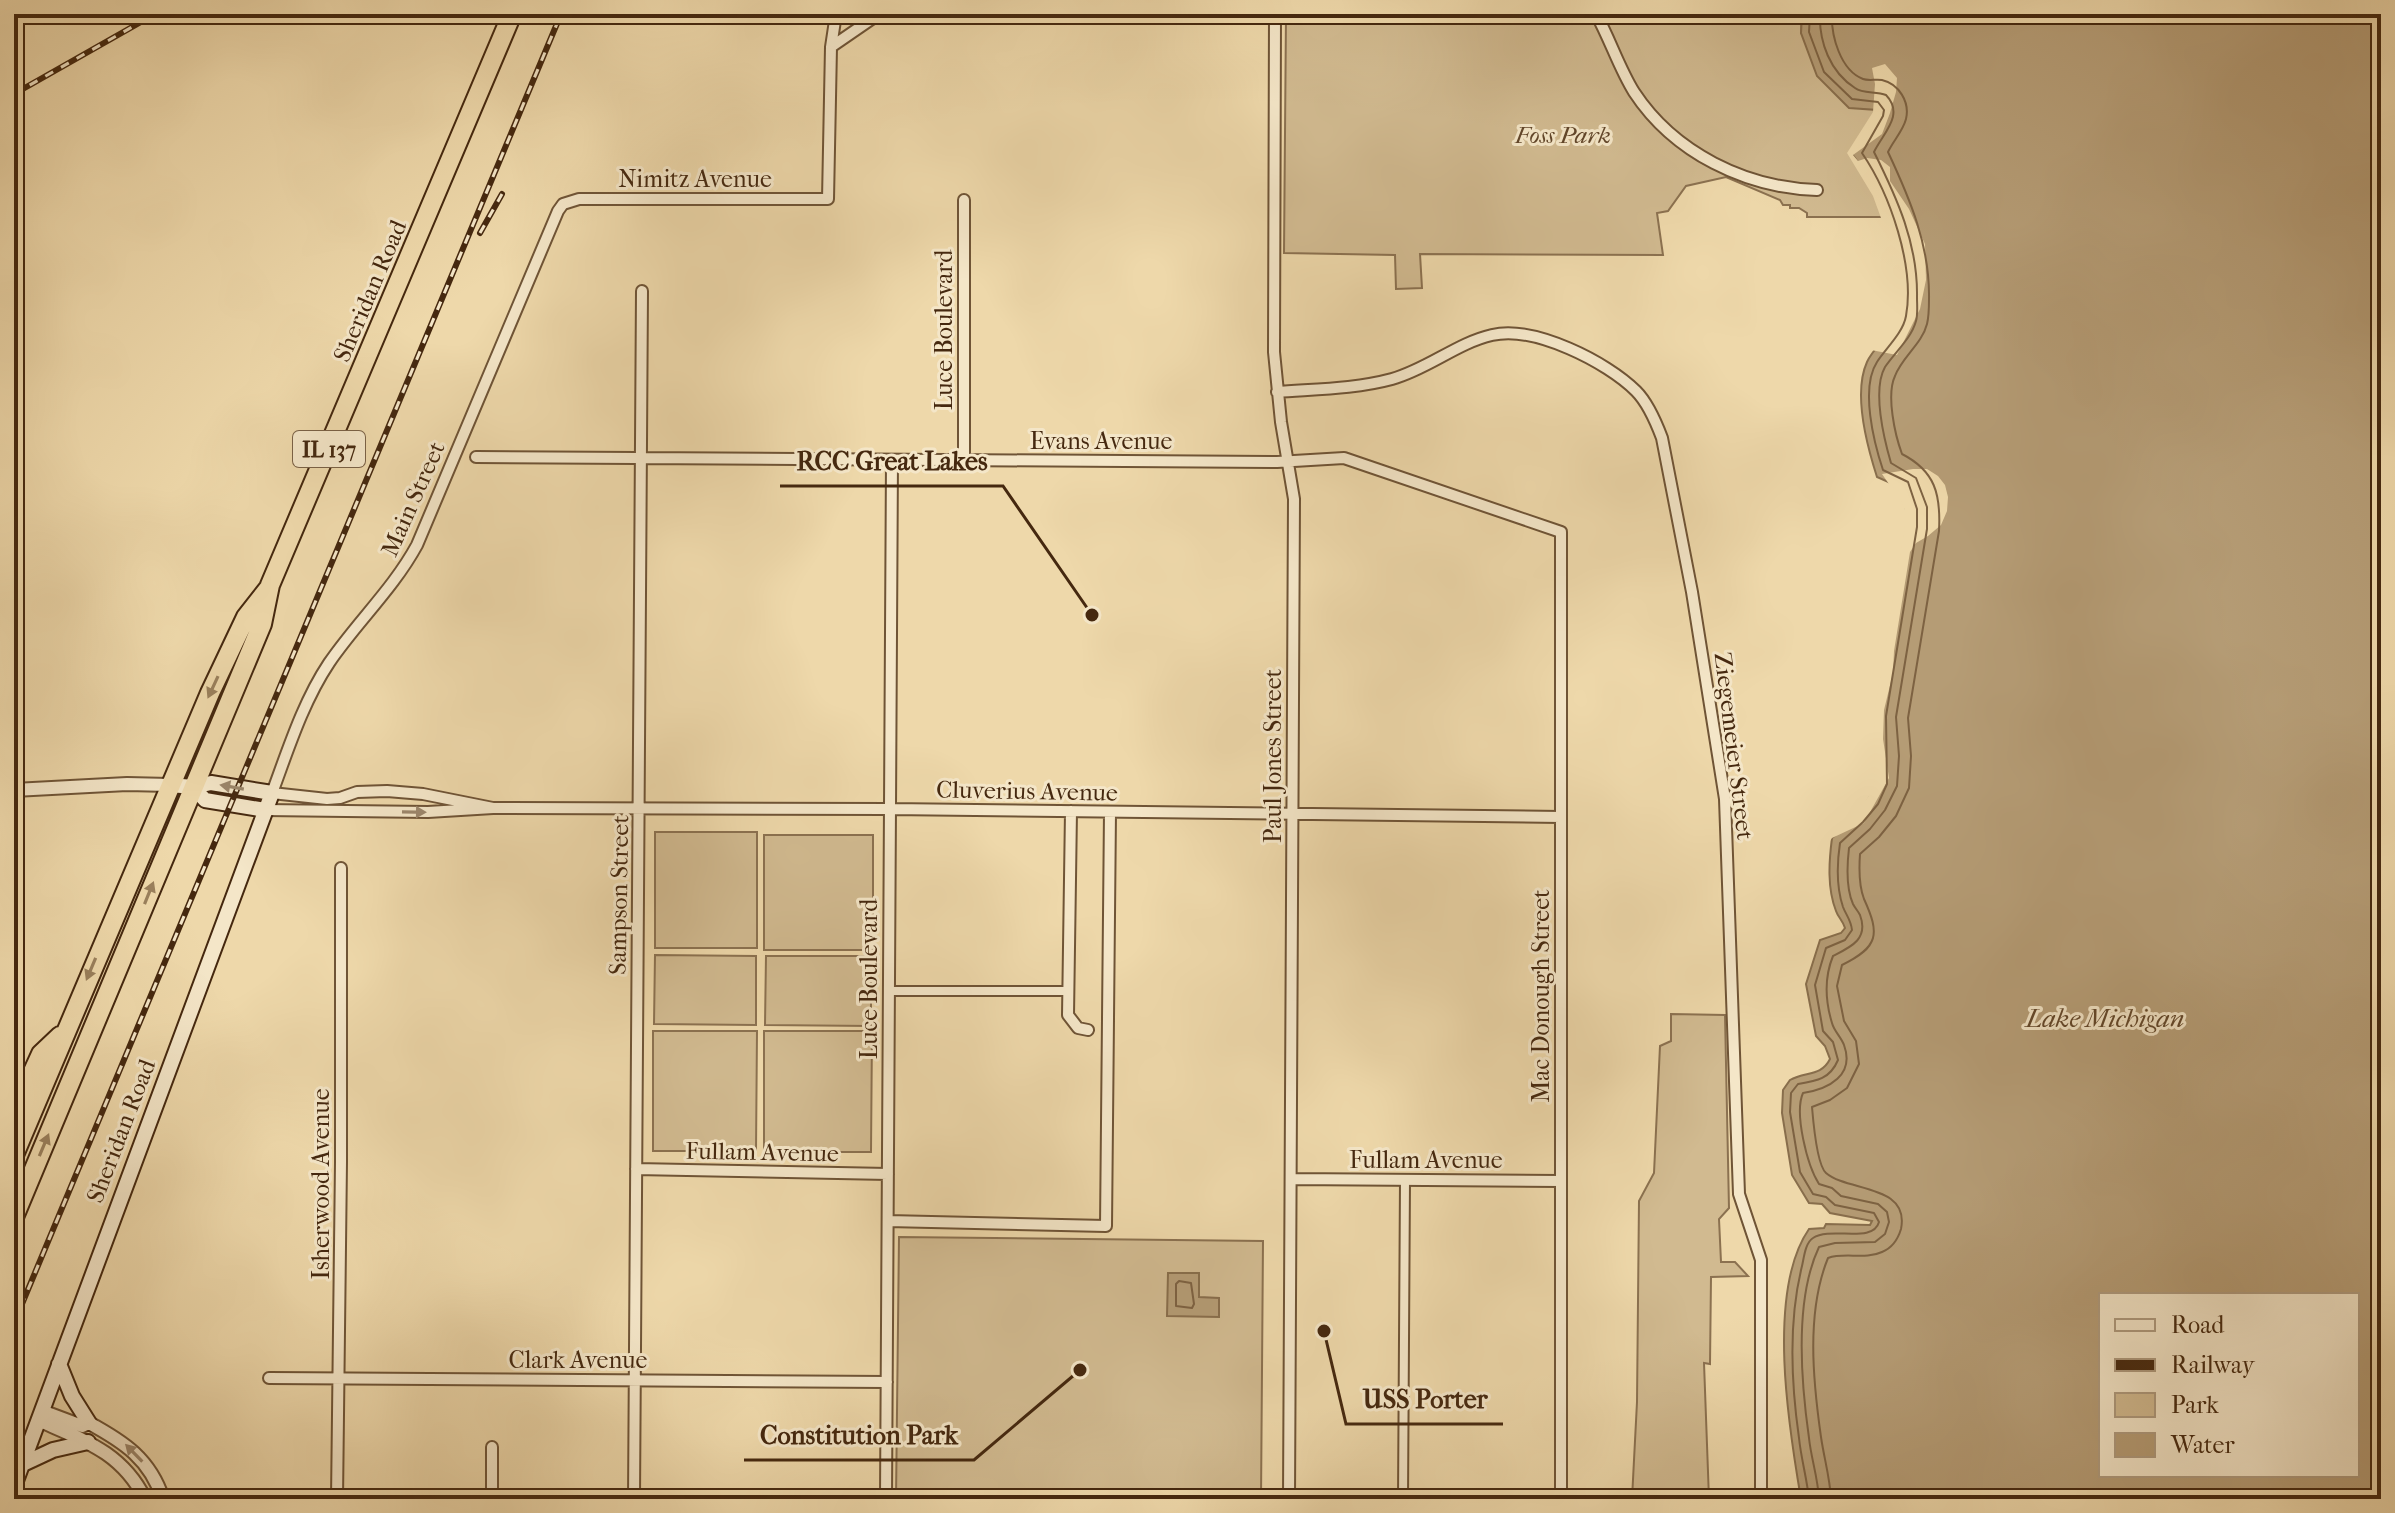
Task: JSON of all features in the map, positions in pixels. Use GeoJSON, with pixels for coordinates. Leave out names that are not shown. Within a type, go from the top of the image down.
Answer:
{"type":"FeatureCollection","features":[{"type":"Feature","properties":{"kind":"highway","name":"Sheridan Road"},"geometry":{"type":"LineString","coordinates":[[193,787],[262,624],[270,585],[512,14]]}},
{"type":"Feature","properties":{"kind":"highway","name":"Sheridan Road"},"geometry":{"type":"LineString","coordinates":[[170,785],[246,617],[270,585]]}},
{"type":"Feature","properties":{"kind":"highway","name":"IL 137"},"geometry":{"type":"LineString","coordinates":[[14,1155],[170,785]]}},
{"type":"Feature","properties":{"kind":"highway","name":"IL 137"},"geometry":{"type":"LineString","coordinates":[[14,1217],[193,787]]}},
{"type":"Feature","properties":{"kind":"highway"},"geometry":{"type":"LineString","coordinates":[[14,1113],[41,1054],[65,1032]]}},
{"type":"Feature","properties":{"kind":"main road"},"geometry":{"type":"LineString","coordinates":[[170,785],[193,787],[211,783],[272,793]]}},
{"type":"Feature","properties":{"kind":"main road"},"geometry":{"type":"LineString","coordinates":[[193,787],[205,800],[265,810]]}},
{"type":"Feature","properties":{"kind":"main road","name":"Sheridan Road"},"geometry":{"type":"LineString","coordinates":[[14,1486],[272,793]]}},
{"type":"Feature","properties":{"kind":"main road"},"geometry":{"type":"LineString","coordinates":[[59,1364],[72,1396],[89,1423]]}},
{"type":"Feature","properties":{"kind":"main road"},"geometry":{"type":"LineString","coordinates":[[23,1464],[48,1452],[88,1442]]}},
{"type":"Feature","properties":{"kind":"street"},"geometry":{"type":"LineString","coordinates":[[831,47],[836,14]]}},
{"type":"Feature","properties":{"kind":"street"},"geometry":{"type":"LineString","coordinates":[[831,47],[879,14]]}},
{"type":"Feature","properties":{"kind":"street","name":"Paul Jones Street"},"geometry":{"type":"LineString","coordinates":[[1275,14],[1274,352],[1277,392],[1294,499],[1289,1499]]}},
{"type":"Feature","properties":{"kind":"street"},"geometry":{"type":"LineString","coordinates":[[1596,14],[1634,91],[1652,114],[1695,153],[1762,183],[1817,190]]}},
{"type":"Feature","properties":{"kind":"street","name":"Nimitz Avenue"},"geometry":{"type":"LineString","coordinates":[[563,204],[579,199],[828,199],[831,47]]}},
{"type":"Feature","properties":{"kind":"street","name":"Luce Boulevard"},"geometry":{"type":"LineString","coordinates":[[964,200],[964,460]]}},
{"type":"Feature","properties":{"kind":"street","name":"Main Street"},"geometry":{"type":"LineString","coordinates":[[272,793],[323,672],[397,579],[417,545],[563,204]]}},
{"type":"Feature","properties":{"kind":"street","name":"Sampson Street"},"geometry":{"type":"LineString","coordinates":[[634,1499],[642,291]]}},
{"type":"Feature","properties":{"kind":"street","name":"Ziegemeier Street"},"geometry":{"type":"LineString","coordinates":[[1277,392],[1363,386],[1419,370],[1489,335],[1517,333],[1537,336],[1612,371],[1638,392],[1657,425],[1692,592],[1725,799],[1739,1194],[1761,1260],[1761,1499]]}},
{"type":"Feature","properties":{"kind":"street","name":"Evans Avenue"},"geometry":{"type":"LineString","coordinates":[[476,457],[1289,462],[1344,458],[1523,519]]}},
{"type":"Feature","properties":{"kind":"street","name":"Luce Boulevard"},"geometry":{"type":"LineString","coordinates":[[886,1499],[892,460]]}},
{"type":"Feature","properties":{"kind":"street","name":"Mac Donough Street"},"geometry":{"type":"LineString","coordinates":[[1523,519],[1561,532],[1561,1499]]}},
{"type":"Feature","properties":{"kind":"street"},"geometry":{"type":"LineString","coordinates":[[14,790],[170,785]]}},
{"type":"Feature","properties":{"kind":"street","name":"Cluverius Avenue"},"geometry":{"type":"LineString","coordinates":[[272,793],[340,798],[357,792],[387,791],[423,794],[493,808]]}},
{"type":"Feature","properties":{"kind":"street","name":"Cluverius Avenue"},"geometry":{"type":"LineString","coordinates":[[265,810],[890,809],[1561,817]]}},
{"type":"Feature","properties":{"kind":"street"},"geometry":{"type":"LineString","coordinates":[[1071,811],[1068,991],[1071,1020],[1078,1028],[1088,1030]]}},
{"type":"Feature","properties":{"kind":"street"},"geometry":{"type":"LineString","coordinates":[[888,1221],[1106,1226],[1110,812]]}},
{"type":"Feature","properties":{"kind":"street","name":"Isherwood Avenue"},"geometry":{"type":"LineString","coordinates":[[337,1499],[341,868]]}},
{"type":"Feature","properties":{"kind":"street"},"geometry":{"type":"LineString","coordinates":[[889,991],[1068,991]]}},
{"type":"Feature","properties":{"kind":"street","name":"Fullam Avenue"},"geometry":{"type":"LineString","coordinates":[[636,1169],[888,1174]]}},
{"type":"Feature","properties":{"kind":"street","name":"Fullam Avenue"},"geometry":{"type":"LineString","coordinates":[[1291,1179],[1561,1181]]}},
{"type":"Feature","properties":{"kind":"street"},"geometry":{"type":"LineString","coordinates":[[1403,1499],[1405,1180]]}},
{"type":"Feature","properties":{"kind":"street","name":"Clark Avenue"},"geometry":{"type":"LineString","coordinates":[[269,1378],[887,1382]]}},
{"type":"Feature","properties":{"kind":"street"},"geometry":{"type":"LineString","coordinates":[[40,1416],[82,1426],[89,1423],[133,1450],[163,1499]]}},
{"type":"Feature","properties":{"kind":"street"},"geometry":{"type":"LineString","coordinates":[[40,1416],[122,1465],[145,1499]]}},
{"type":"Feature","properties":{"kind":"street"},"geometry":{"type":"LineString","coordinates":[[492,1447],[492,1499]]}},
{"type":"Feature","properties":{"kind":"green space","name":"Foss Park"},"geometry":{"type":"Polygon","coordinates":[[[1286,14],[1802,14],[1801,33],[1878,110],[1884,217],[1807,217],[1807,213],[1799,208],[1790,208],[1780,200],[1726,177],[1686,186],[1668,211],[1657,213],[1663,255],[1420,254],[1422,288],[1396,289],[1395,255],[1284,253],[1286,14]]]}},
{"type":"Feature","properties":{"kind":"green space"},"geometry":{"type":"Polygon","coordinates":[[[655,832],[757,832],[757,948],[655,948],[655,832]]]}},
{"type":"Feature","properties":{"kind":"green space"},"geometry":{"type":"Polygon","coordinates":[[[764,835],[873,835],[873,950],[764,950],[764,835]]]}},
{"type":"Feature","properties":{"kind":"green space"},"geometry":{"type":"Polygon","coordinates":[[[655,955],[756,956],[756,1025],[654,1024],[655,955]]]}},
{"type":"Feature","properties":{"kind":"green space"},"geometry":{"type":"Polygon","coordinates":[[[766,956],[871,956],[871,1026],[765,1025],[766,956]]]}},
{"type":"Feature","properties":{"kind":"green space"},"geometry":{"type":"Polygon","coordinates":[[[1671,1014],[1725,1015],[1729,1208],[1719,1219],[1721,1262],[1735,1262],[1748,1276],[1711,1277],[1710,1364],[1704,1363],[1709,1499],[1632,1499],[1637,1402],[1639,1201],[1654,1173],[1660,1046],[1671,1041],[1671,1014]]]}},
{"type":"Feature","properties":{"kind":"green space"},"geometry":{"type":"Polygon","coordinates":[[[653,1031],[757,1031],[756,1151],[653,1151],[653,1031]]]}},
{"type":"Feature","properties":{"kind":"green space"},"geometry":{"type":"Polygon","coordinates":[[[764,1031],[872,1031],[871,1152],[764,1152],[764,1031]]]}},
{"type":"Feature","properties":{"kind":"green space"},"geometry":{"type":"Polygon","coordinates":[[[899,1237],[1263,1241],[1261,1499],[896,1499],[899,1237]]]}},
{"type":"Feature","properties":{"kind":"water","name":"Lake Michigan"},"geometry":{"type":"Polygon","coordinates":[[[1802,14],[2381,14],[2381,1499],[1801,1499],[1784,1361],[1788,1288],[1796,1256],[1809,1229],[1824,1228],[1826,1224],[1870,1225],[1872,1221],[1830,1213],[1822,1204],[1809,1203],[1792,1175],[1782,1113],[1783,1090],[1790,1080],[1822,1069],[1830,1059],[1825,1046],[1816,1036],[1806,984],[1820,940],[1841,933],[1845,928],[1831,893],[1832,838],[1857,817],[1879,782],[1878,716],[1909,526],[1902,488],[1877,477],[1861,404],[1867,362],[1896,322],[1900,300],[1895,256],[1880,208],[1851,153],[1877,110],[1849,108],[1817,76],[1801,33],[1802,14]]]}},
{"type":"Feature","properties":{"kind":"water"},"geometry":{"type":"Polygon","coordinates":[[[1168,1273],[1199,1273],[1199,1297],[1219,1298],[1219,1317],[1167,1316],[1168,1273]]]}},
{"type":"Feature","properties":{"kind":"pier"},"geometry":{"type":"Polygon","coordinates":[[[1885,64],[1897,78],[1890,113],[1882,134],[1853,155],[1858,161],[1867,158],[1881,160],[1890,167],[1890,181],[1909,209],[1925,244],[1926,280],[1920,309],[1897,355],[1871,350],[1894,315],[1895,277],[1885,229],[1873,196],[1847,153],[1873,112],[1875,84],[1872,68],[1885,64]]]}},
{"type":"Feature","properties":{"kind":"pier"},"geometry":{"type":"Polygon","coordinates":[[[1927,469],[1938,476],[1945,485],[1947,511],[1941,525],[1916,543],[1910,552],[1893,673],[1884,710],[1883,739],[1889,778],[1864,823],[1832,838],[1827,845],[1829,835],[1854,814],[1868,797],[1875,781],[1874,715],[1905,526],[1905,511],[1898,490],[1891,487],[1882,474],[1927,469]]]}},
{"type":"Feature","properties":{"kind":"railway"},"geometry":{"type":"LineString","coordinates":[[14,94],[155,14]]}},
{"type":"Feature","properties":{"kind":"railway"},"geometry":{"type":"LineString","coordinates":[[14,1323],[561,14]]}},
{"type":"Feature","properties":{"kind":"railway"},"geometry":{"type":"LineString","coordinates":[[480,233],[502,194]]}},
{"type":"Feature","properties":{"kind":"place","name":"RCC Great Lakes"},"geometry":{"type":"Point","coordinates":[1092,615]}},
{"type":"Feature","properties":{"kind":"place","name":"USS Porter"},"geometry":{"type":"Point","coordinates":[1324,1331]}},
{"type":"Feature","properties":{"kind":"place","name":"Constitution Park"},"geometry":{"type":"Point","coordinates":[1080,1370]}}]}
